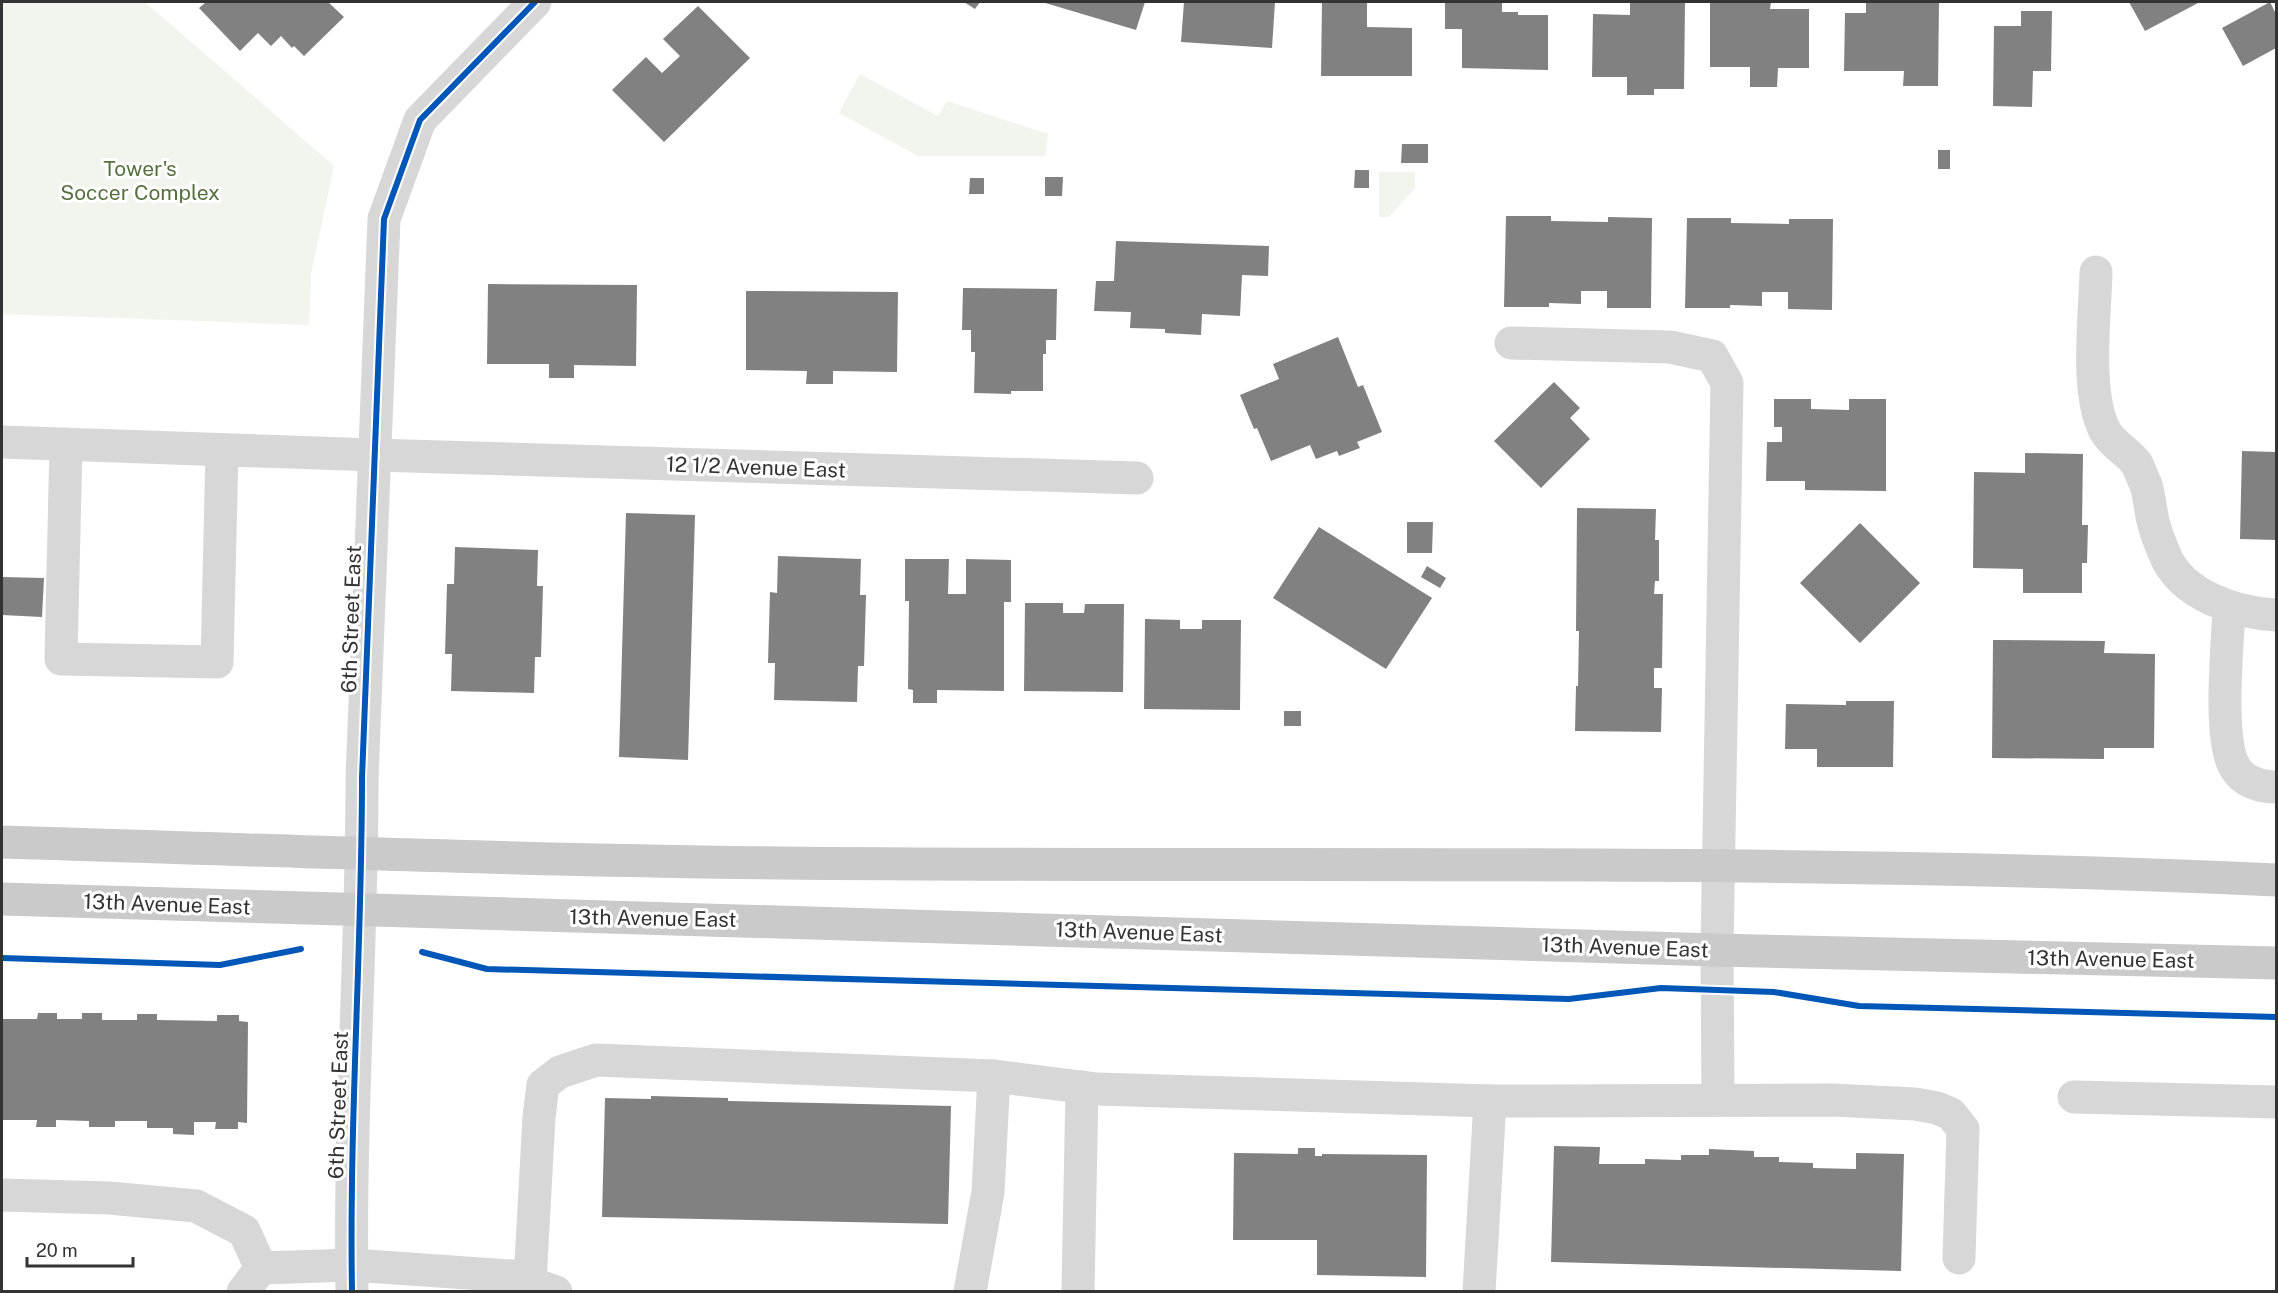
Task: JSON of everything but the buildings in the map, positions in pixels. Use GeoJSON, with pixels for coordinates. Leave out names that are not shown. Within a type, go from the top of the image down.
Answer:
{"type":"FeatureCollection","features":[{"type":"Feature","properties":{"kind":"main road"},"geometry":{"type":"LineString","coordinates":[[2,842],[362,854],[777,863],[1718,867],[2091,872],[2277,880]]}},
{"type":"Feature","properties":{"kind":"main road","name":"13th Avenue East"},"geometry":{"type":"LineString","coordinates":[[2,899],[1717,950],[2277,963]]}},
{"type":"Feature","properties":{"kind":"street","name":"6th Street East"},"geometry":{"type":"LineString","coordinates":[[352,1278],[352,1162],[362,854],[362,767],[384,219],[420,120],[535,2]]}},
{"type":"Feature","properties":{"kind":"street"},"geometry":{"type":"LineString","coordinates":[[2096,272],[2094,374],[2097,408],[2106,432],[2137,464],[2146,487],[2152,519],[2166,558],[2196,591],[2229,607],[2259,614],[2277,615]]}},
{"type":"Feature","properties":{"kind":"street"},"geometry":{"type":"LineString","coordinates":[[1511,343],[1670,347],[1712,356],[1727,383],[1718,867],[1718,1100]]}},
{"type":"Feature","properties":{"kind":"street","name":"12 1/2 Avenue East"},"geometry":{"type":"LineString","coordinates":[[2,442],[1137,478]]}},
{"type":"Feature","properties":{"kind":"street"},"geometry":{"type":"LineString","coordinates":[[66,444],[61,658],[217,662],[222,450]]}},
{"type":"Feature","properties":{"kind":"street"},"geometry":{"type":"LineString","coordinates":[[2229,607],[2225,724],[2228,750],[2235,768],[2246,780],[2268,787],[2277,787]]}},
{"type":"Feature","properties":{"kind":"street"},"geometry":{"type":"LineString","coordinates":[[2,1195],[109,1198],[196,1206],[244,1231],[252,1280],[511,1276],[543,1287],[539,1117],[543,1085],[560,1072],[596,1060],[994,1076],[1082,1087],[1490,1101],[1832,1100],[1915,1104],[1937,1108],[1951,1114],[1964,1129],[1959,1258]]}},
{"type":"Feature","properties":{"kind":"street"},"geometry":{"type":"LineString","coordinates":[[970,1292],[988,1192],[994,1076]]}},
{"type":"Feature","properties":{"kind":"street"},"geometry":{"type":"LineString","coordinates":[[1078,1292],[1082,1087]]}},
{"type":"Feature","properties":{"kind":"street"},"geometry":{"type":"LineString","coordinates":[[2074,1097],[2277,1102]]}},
{"type":"Feature","properties":{"kind":"street"},"geometry":{"type":"LineString","coordinates":[[1479,1292],[1490,1101]]}},
{"type":"Feature","properties":{"kind":"green space","name":"Tower's Soccer Complex"},"geometry":{"type":"Polygon","coordinates":[[[2,2],[145,2],[334,166],[311,274],[309,325],[2,314],[2,2]]]}},
{"type":"Feature","properties":{"kind":"green space"},"geometry":{"type":"Polygon","coordinates":[[[860,74],[938,116],[947,101],[1048,134],[1045,156],[918,156],[839,113],[860,74]]]}},
{"type":"Feature","properties":{"kind":"green space"},"geometry":{"type":"Polygon","coordinates":[[[1379,172],[1415,172],[1415,188],[1389,217],[1379,217],[1379,172]]]}},
{"type":"Feature","properties":{"kind":"cycle path"},"geometry":{"type":"LineString","coordinates":[[352,1292],[352,1163],[362,778],[384,219],[420,120],[535,2]]}},
{"type":"Feature","properties":{"kind":"cycle path"},"geometry":{"type":"LineString","coordinates":[[2,958],[220,965],[301,949]]}},
{"type":"Feature","properties":{"kind":"cycle path"},"geometry":{"type":"LineString","coordinates":[[422,952],[487,969],[1569,999],[1661,988],[1774,992],[1859,1006],[2276,1017]]}}]}
